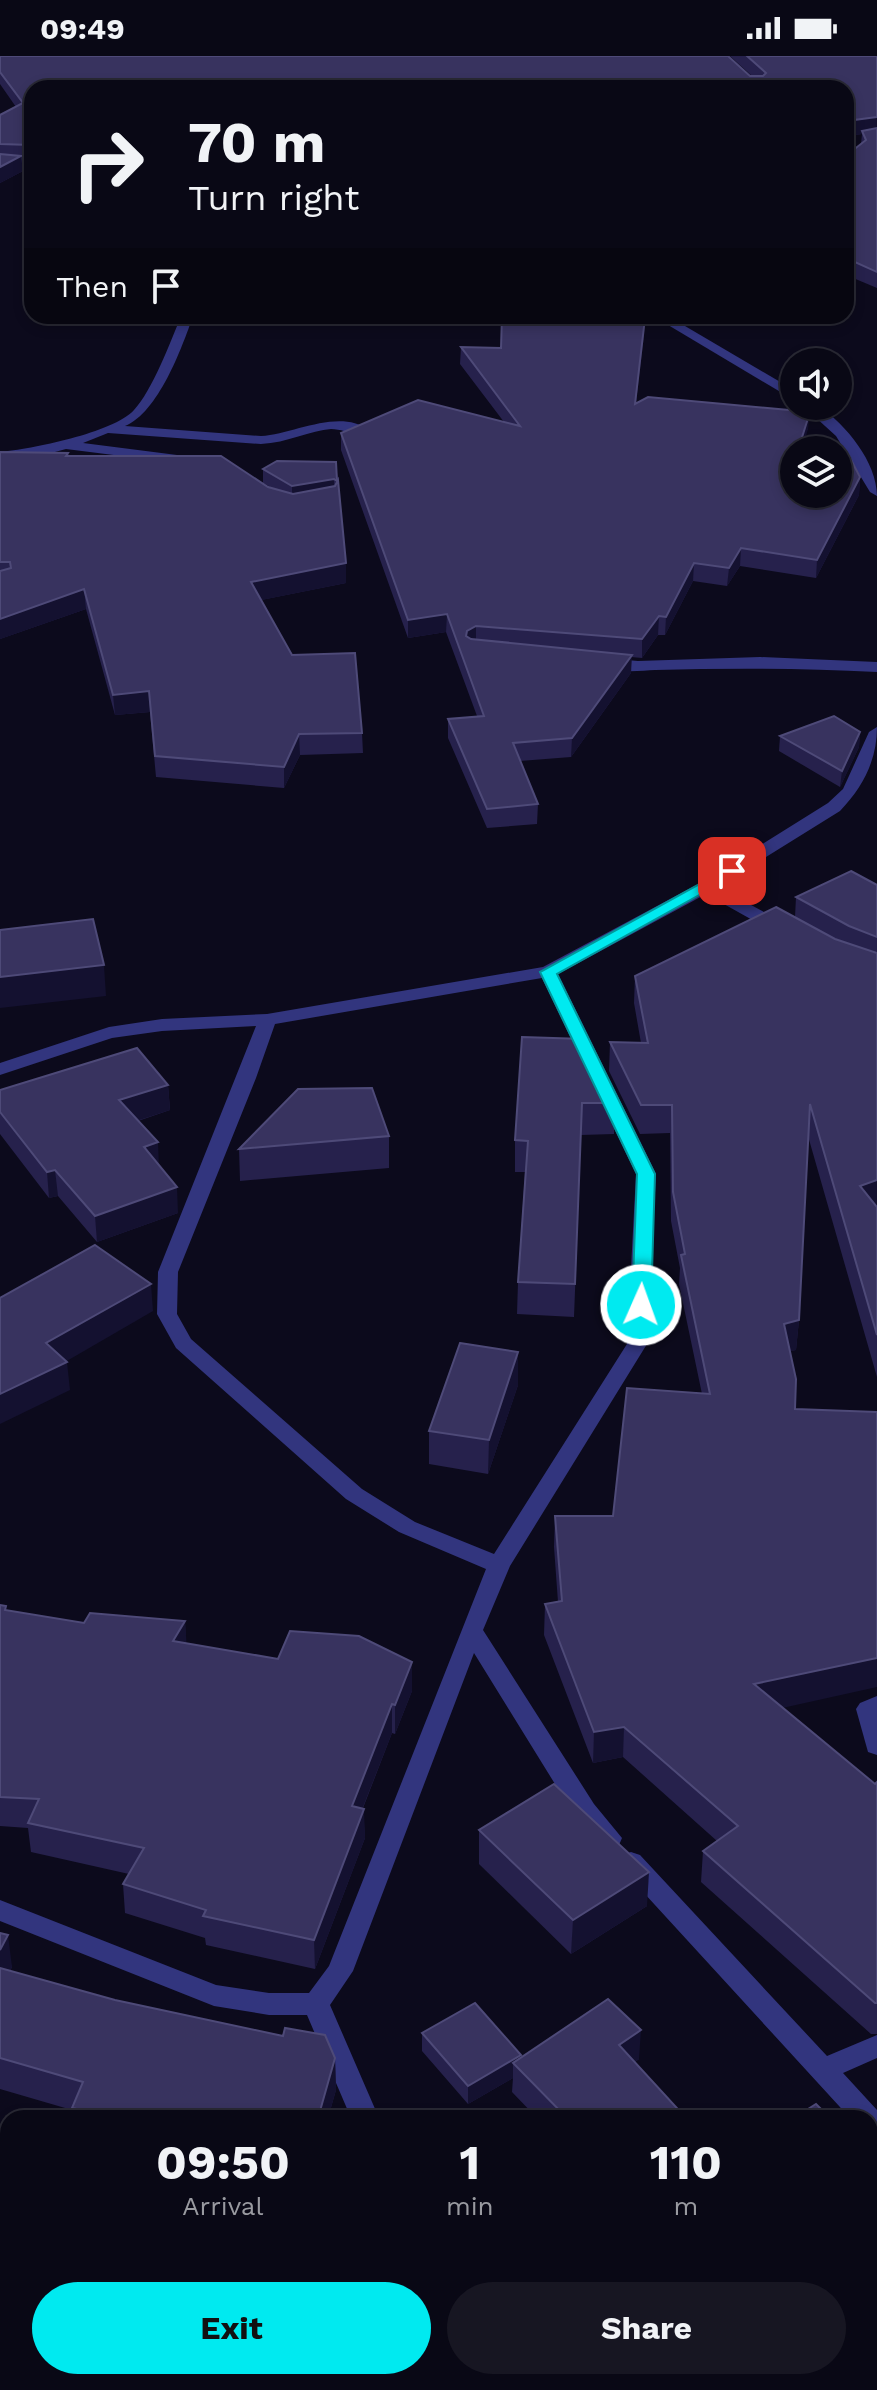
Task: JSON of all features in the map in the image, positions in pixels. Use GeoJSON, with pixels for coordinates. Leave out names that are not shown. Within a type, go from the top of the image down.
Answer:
{"type":"FeatureCollection","features":[{"type":"Feature","properties":{"kind":"street"},"geometry":{"type":"LineString","coordinates":[[854,140],[863,139]]}},
{"type":"Feature","properties":{"kind":"street"},"geometry":{"type":"LineString","coordinates":[[0,164],[24,166]]}},
{"type":"Feature","properties":{"kind":"street"},"geometry":{"type":"LineString","coordinates":[[0,456],[40,452],[66,445],[129,420],[148,401],[184,324]]}},
{"type":"Feature","properties":{"kind":"street"},"geometry":{"type":"LineString","coordinates":[[672,324],[780,388]]}},
{"type":"Feature","properties":{"kind":"street"},"geometry":{"type":"LineString","coordinates":[[830,420],[877,492]]}},
{"type":"Feature","properties":{"kind":"street"},"geometry":{"type":"LineString","coordinates":[[106,429],[261,440],[283,439],[330,425],[362,430]]}},
{"type":"Feature","properties":{"kind":"street"},"geometry":{"type":"LineString","coordinates":[[66,445],[189,461]]}},
{"type":"Feature","properties":{"kind":"street"},"geometry":{"type":"LineString","coordinates":[[585,661],[638,666],[760,662],[877,667]]}},
{"type":"Feature","properties":{"kind":"street"},"geometry":{"type":"LineString","coordinates":[[0,1069],[109,1033],[162,1025],[267,1020],[548,972],[706,887],[834,807],[850,791],[877,732]]}},
{"type":"Feature","properties":{"kind":"street"},"geometry":{"type":"LineString","coordinates":[[706,887],[799,938]]}},
{"type":"Feature","properties":{"kind":"street"},"geometry":{"type":"LineString","coordinates":[[316,2004],[340,1971],[499,1565],[637,1344],[646,1174],[548,972]]}},
{"type":"Feature","properties":{"kind":"street"},"geometry":{"type":"LineString","coordinates":[[267,1020],[247,1078],[168,1272],[167,1314],[183,1343],[354,1494],[407,1527],[499,1565]]}},
{"type":"Feature","properties":{"kind":"street"},"geometry":{"type":"LineString","coordinates":[[471,1630],[585,1811],[859,2110]]}},
{"type":"Feature","properties":{"kind":"street"},"geometry":{"type":"LineString","coordinates":[[877,1705],[868,1709],[877,1746]]}},
{"type":"Feature","properties":{"kind":"street"},"geometry":{"type":"LineString","coordinates":[[0,1910],[214,1995],[269,2004],[316,2004]]}},
{"type":"Feature","properties":{"kind":"street"},"geometry":{"type":"LineString","coordinates":[[316,2004],[362,2110]]}},
{"type":"Feature","properties":{"kind":"street"},"geometry":{"type":"LineString","coordinates":[[823,2070],[877,2046]]}},
{"type":"Feature","properties":{"kind":"building"},"geometry":{"type":"Polygon","coordinates":[[[0,56],[728,56],[750,76],[763,76],[766,73],[747,56],[877,56],[877,117],[854,120],[854,80],[24,80],[24,145],[0,144],[0,115],[23,103],[0,72],[0,56]]]}},
{"type":"Feature","properties":{"kind":"building"},"geometry":{"type":"Polygon","coordinates":[[[877,128],[877,272],[854,262],[854,149],[866,140],[862,131],[877,128]]]}},
{"type":"Feature","properties":{"kind":"building"},"geometry":{"type":"Polygon","coordinates":[[[0,154],[21,156],[0,167],[0,154]]]}},
{"type":"Feature","properties":{"kind":"building"},"geometry":{"type":"Polygon","coordinates":[[[502,324],[644,324],[635,404],[648,397],[780,409],[780,420],[807,420],[802,436],[780,436],[780,508],[844,508],[817,560],[741,548],[729,568],[694,563],[666,617],[659,616],[642,639],[476,626],[467,631],[466,636],[471,639],[632,655],[572,738],[513,743],[538,804],[487,809],[448,719],[484,716],[447,614],[408,620],[341,433],[418,400],[520,426],[461,347],[501,348],[502,324]]]}},
{"type":"Feature","properties":{"kind":"building"},"geometry":{"type":"Polygon","coordinates":[[[0,452],[68,453],[66,456],[221,456],[268,487],[293,494],[335,486],[338,480],[346,563],[251,582],[292,655],[355,653],[362,733],[299,734],[284,767],[155,756],[149,691],[113,695],[84,589],[0,619],[0,571],[11,568],[10,562],[0,562],[0,452]]]}},
{"type":"Feature","properties":{"kind":"building"},"geometry":{"type":"Polygon","coordinates":[[[277,461],[336,462],[337,481],[292,486],[263,469],[277,461]]]}},
{"type":"Feature","properties":{"kind":"building"},"geometry":{"type":"Polygon","coordinates":[[[852,462],[860,477],[852,492],[852,462]]]}},
{"type":"Feature","properties":{"kind":"building"},"geometry":{"type":"Polygon","coordinates":[[[834,716],[860,732],[842,771],[780,736],[834,716]]]}},
{"type":"Feature","properties":{"kind":"building"},"geometry":{"type":"Polygon","coordinates":[[[851,871],[877,885],[877,937],[849,926],[796,897],[851,871]]]}},
{"type":"Feature","properties":{"kind":"building"},"geometry":{"type":"Polygon","coordinates":[[[776,907],[835,939],[877,953],[877,1180],[860,1186],[877,1207],[877,1335],[810,1104],[799,1320],[784,1324],[796,1379],[795,1409],[877,1412],[877,1658],[754,1684],[875,1784],[877,1782],[877,2003],[703,1851],[738,1826],[624,1727],[594,1732],[545,1604],[562,1601],[555,1516],[613,1516],[627,1388],[710,1394],[681,1255],[685,1254],[673,1192],[672,1105],[641,1105],[610,1042],[648,1043],[635,976],[776,907]]]}},
{"type":"Feature","properties":{"kind":"building"},"geometry":{"type":"Polygon","coordinates":[[[93,919],[104,965],[0,977],[0,930],[93,919]]]}},
{"type":"Feature","properties":{"kind":"building"},"geometry":{"type":"Polygon","coordinates":[[[522,1037],[584,1039],[615,1103],[582,1103],[575,1284],[518,1282],[528,1141],[515,1140],[522,1037]]]}},
{"type":"Feature","properties":{"kind":"building"},"geometry":{"type":"Polygon","coordinates":[[[137,1048],[168,1085],[119,1100],[158,1142],[144,1147],[177,1187],[95,1216],[55,1170],[47,1172],[0,1112],[0,1090],[137,1048]]]}},
{"type":"Feature","properties":{"kind":"building"},"geometry":{"type":"Polygon","coordinates":[[[372,1088],[389,1136],[239,1149],[298,1089],[372,1088]]]}},
{"type":"Feature","properties":{"kind":"building"},"geometry":{"type":"Polygon","coordinates":[[[95,1245],[151,1284],[46,1343],[67,1362],[0,1394],[0,1298],[95,1245]]]}},
{"type":"Feature","properties":{"kind":"building"},"geometry":{"type":"Polygon","coordinates":[[[460,1343],[518,1352],[489,1440],[429,1431],[460,1343]]]}},
{"type":"Feature","properties":{"kind":"building"},"geometry":{"type":"Polygon","coordinates":[[[0,1605],[6,1606],[5,1610],[84,1623],[90,1613],[185,1621],[173,1641],[278,1659],[290,1631],[359,1636],[412,1662],[352,1806],[364,1809],[314,1940],[203,1916],[206,1910],[123,1884],[144,1848],[28,1823],[39,1799],[0,1797],[0,1605]]]}},
{"type":"Feature","properties":{"kind":"building"},"geometry":{"type":"Polygon","coordinates":[[[554,1784],[649,1872],[573,1920],[479,1830],[554,1784]]]}},
{"type":"Feature","properties":{"kind":"building"},"geometry":{"type":"Polygon","coordinates":[[[0,1933],[8,1935],[0,1950],[0,1933]]]}},
{"type":"Feature","properties":{"kind":"building"},"geometry":{"type":"Polygon","coordinates":[[[0,1968],[115,2000],[283,2036],[285,2028],[325,2035],[335,2058],[320,2110],[81,2110],[72,2108],[83,2082],[0,2058],[0,1968]]]}},
{"type":"Feature","properties":{"kind":"building"},"geometry":{"type":"Polygon","coordinates":[[[608,1999],[641,2030],[619,2045],[679,2110],[559,2110],[513,2063],[608,1999]]]}},
{"type":"Feature","properties":{"kind":"building"},"geometry":{"type":"Polygon","coordinates":[[[475,2003],[521,2055],[468,2086],[422,2033],[475,2003]]]}},
{"type":"Feature","properties":{"kind":"building"},"geometry":{"type":"Polygon","coordinates":[[[816,2104],[822,2110],[807,2110],[816,2104]]]}},
{"type":"Feature","properties":{"kind":"route"},"geometry":{"type":"LineString","coordinates":[[641,1305],[646,1174],[548,972],[617,937],[732,871]]}}]}
